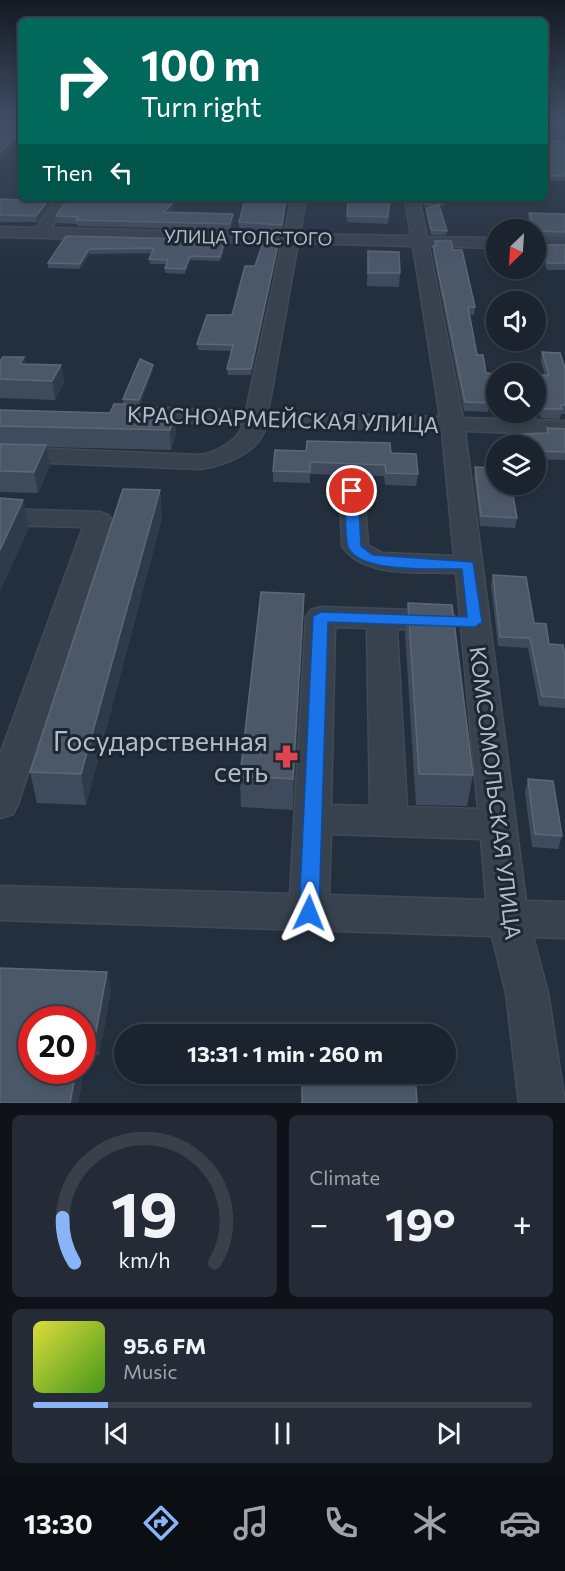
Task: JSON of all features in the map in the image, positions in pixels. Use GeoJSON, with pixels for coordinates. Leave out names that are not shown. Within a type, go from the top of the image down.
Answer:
{"type":"FeatureCollection","features":[{"type":"Feature","properties":{"kind":"street"},"geometry":{"type":"LineString","coordinates":[[40,233],[62,201]]}},
{"type":"Feature","properties":{"kind":"street"},"geometry":{"type":"LineString","coordinates":[[0,454],[214,461],[231,453],[253,432],[298,201]]}},
{"type":"Feature","properties":{"kind":"street","name":"КОМСОМОЛЬСКАЯ УЛИЦА"},"geometry":{"type":"LineString","coordinates":[[412,201],[418,242],[453,425],[508,919],[527,993],[542,1103]]}},
{"type":"Feature","properties":{"kind":"street","name":"УЛИЦА ТОЛСТОГО"},"geometry":{"type":"LineString","coordinates":[[0,232],[486,243]]}},
{"type":"Feature","properties":{"kind":"street"},"geometry":{"type":"LineString","coordinates":[[546,244],[565,245]]}},
{"type":"Feature","properties":{"kind":"street","name":"КРАСНОАРМЕЙСКАЯ УЛИЦА"},"geometry":{"type":"LineString","coordinates":[[116,413],[565,428]]}},
{"type":"Feature","properties":{"kind":"street"},"geometry":{"type":"LineString","coordinates":[[352,491],[355,546],[358,552],[380,561],[468,565]]}},
{"type":"Feature","properties":{"kind":"street"},"geometry":{"type":"LineString","coordinates":[[0,517],[99,520],[0,804]]}},
{"type":"Feature","properties":{"kind":"street"},"geometry":{"type":"LineString","coordinates":[[309,913],[321,616],[475,622]]}},
{"type":"Feature","properties":{"kind":"street"},"geometry":{"type":"LineString","coordinates":[[382,619],[389,821]]}},
{"type":"Feature","properties":{"kind":"street"},"geometry":{"type":"LineString","coordinates":[[313,819],[496,825]]}},
{"type":"Feature","properties":{"kind":"street"},"geometry":{"type":"LineString","coordinates":[[0,903],[565,920]]}},
{"type":"Feature","properties":{"kind":"building"},"geometry":{"type":"Polygon","coordinates":[[[548,170],[565,170],[565,176],[548,175],[548,170]]]}},
{"type":"Feature","properties":{"kind":"building"},"geometry":{"type":"Polygon","coordinates":[[[0,199],[48,201],[36,216],[0,215],[0,199]]]}},
{"type":"Feature","properties":{"kind":"building"},"geometry":{"type":"Polygon","coordinates":[[[66,201],[174,201],[164,212],[233,214],[230,224],[76,220],[78,217],[56,216],[66,201]]]}},
{"type":"Feature","properties":{"kind":"building"},"geometry":{"type":"Polygon","coordinates":[[[250,201],[286,201],[282,225],[239,222],[244,203],[250,201]]]}},
{"type":"Feature","properties":{"kind":"building"},"geometry":{"type":"Polygon","coordinates":[[[348,201],[390,201],[388,217],[347,216],[348,201]]]}},
{"type":"Feature","properties":{"kind":"building"},"geometry":{"type":"Polygon","coordinates":[[[439,205],[447,231],[431,230],[426,208],[439,205]]]}},
{"type":"Feature","properties":{"kind":"building"},"geometry":{"type":"Polygon","coordinates":[[[529,213],[565,214],[565,232],[546,231],[546,219],[531,219],[529,213]]]}},
{"type":"Feature","properties":{"kind":"building"},"geometry":{"type":"Polygon","coordinates":[[[66,236],[225,240],[220,257],[190,256],[185,269],[165,268],[168,260],[149,259],[154,248],[89,249],[80,264],[48,263],[66,236]]]}},
{"type":"Feature","properties":{"kind":"building"},"geometry":{"type":"Polygon","coordinates":[[[264,240],[279,240],[251,369],[227,369],[233,345],[197,344],[207,315],[232,315],[245,266],[255,266],[264,240]]]}},
{"type":"Feature","properties":{"kind":"building"},"geometry":{"type":"Polygon","coordinates":[[[435,241],[451,241],[453,250],[462,250],[475,307],[468,307],[477,355],[483,355],[486,373],[486,403],[465,402],[433,246],[436,246],[435,241]]]}},
{"type":"Feature","properties":{"kind":"building"},"geometry":{"type":"Polygon","coordinates":[[[546,245],[565,245],[565,263],[548,263],[546,245]]]}},
{"type":"Feature","properties":{"kind":"building"},"geometry":{"type":"Polygon","coordinates":[[[368,251],[399,252],[400,273],[368,273],[368,251]]]}},
{"type":"Feature","properties":{"kind":"building"},"geometry":{"type":"Polygon","coordinates":[[[542,352],[560,353],[565,368],[565,405],[560,405],[562,409],[546,409],[546,375],[549,375],[542,352]]]}},
{"type":"Feature","properties":{"kind":"building"},"geometry":{"type":"Polygon","coordinates":[[[3,357],[24,357],[20,364],[61,365],[52,381],[0,379],[0,361],[3,357]]]}},
{"type":"Feature","properties":{"kind":"building"},"geometry":{"type":"Polygon","coordinates":[[[140,359],[153,365],[139,400],[123,399],[140,359]]]}},
{"type":"Feature","properties":{"kind":"building"},"geometry":{"type":"Polygon","coordinates":[[[114,404],[131,404],[127,413],[174,415],[170,430],[0,426],[0,410],[110,413],[114,404]]]}},
{"type":"Feature","properties":{"kind":"building"},"geometry":{"type":"Polygon","coordinates":[[[547,428],[565,429],[565,452],[546,451],[546,435],[521,434],[548,433],[547,428]]]}},
{"type":"Feature","properties":{"kind":"building"},"geometry":{"type":"Polygon","coordinates":[[[307,441],[390,443],[391,453],[416,454],[418,474],[386,473],[385,465],[310,462],[310,472],[273,471],[275,450],[306,451],[307,441]]]}},
{"type":"Feature","properties":{"kind":"building"},"geometry":{"type":"Polygon","coordinates":[[[0,444],[46,445],[34,472],[0,471],[0,444]]]}},
{"type":"Feature","properties":{"kind":"building"},"geometry":{"type":"Polygon","coordinates":[[[475,467],[486,468],[486,495],[513,495],[517,518],[481,516],[475,467]]]}},
{"type":"Feature","properties":{"kind":"building"},"geometry":{"type":"Polygon","coordinates":[[[123,489],[160,490],[81,774],[30,772],[123,489]]]}},
{"type":"Feature","properties":{"kind":"building"},"geometry":{"type":"Polygon","coordinates":[[[0,498],[23,500],[0,550],[0,498]]]}},
{"type":"Feature","properties":{"kind":"building"},"geometry":{"type":"Polygon","coordinates":[[[493,575],[526,577],[534,623],[546,624],[549,644],[563,645],[565,698],[542,696],[530,638],[500,637],[493,575]]]}},
{"type":"Feature","properties":{"kind":"building"},"geometry":{"type":"Polygon","coordinates":[[[261,592],[304,594],[293,779],[240,776],[261,592]]]}},
{"type":"Feature","properties":{"kind":"building"},"geometry":{"type":"Polygon","coordinates":[[[408,603],[452,605],[473,775],[419,774],[408,603]]]}},
{"type":"Feature","properties":{"kind":"building"},"geometry":{"type":"Polygon","coordinates":[[[528,779],[553,781],[562,836],[535,834],[528,779]]]}},
{"type":"Feature","properties":{"kind":"building"},"geometry":{"type":"Polygon","coordinates":[[[0,968],[107,972],[96,1032],[96,1006],[18,1006],[18,1084],[74,1084],[70,1103],[0,1103],[0,968]]]}},
{"type":"Feature","properties":{"kind":"building"},"geometry":{"type":"Polygon","coordinates":[[[302,1084],[416,1084],[417,1103],[302,1103],[302,1084]]]}},
{"type":"Feature","properties":{"kind":"place","name":"Государственная сеть"},"geometry":{"type":"Point","coordinates":[286,756]}},
{"type":"Feature","properties":{"kind":"route"},"geometry":{"type":"LineString","coordinates":[[309,913],[321,616],[475,622],[468,565],[380,561],[358,552],[355,546],[352,491]]}}]}
